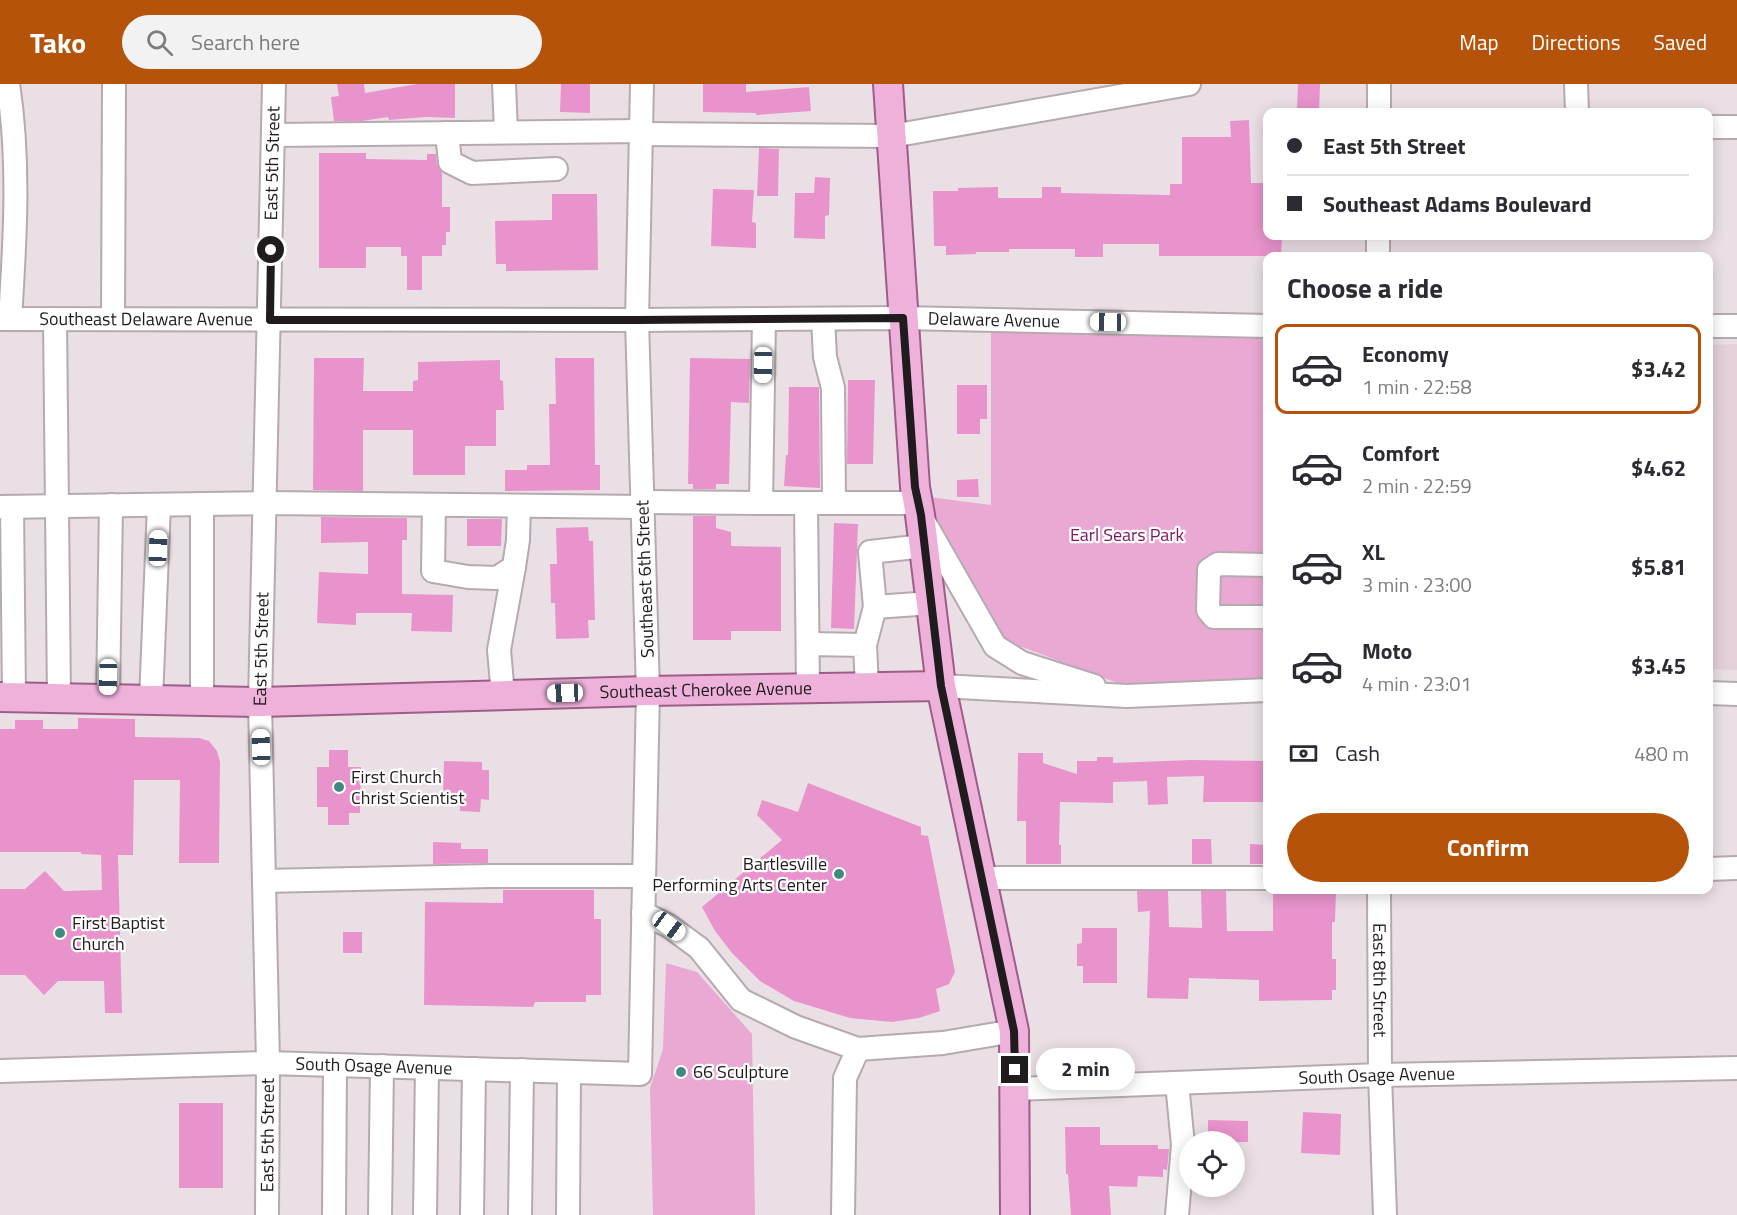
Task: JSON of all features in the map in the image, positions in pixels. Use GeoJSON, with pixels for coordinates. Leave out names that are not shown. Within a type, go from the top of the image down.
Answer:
{"type":"FeatureCollection","features":[{"type":"Feature","properties":{"kind":"main road"},"geometry":{"type":"LineString","coordinates":[[888,84],[915,487],[941,686],[1014,1031],[1016,1215]]}},
{"type":"Feature","properties":{"kind":"main road","name":"Southeast Cherokee Avenue"},"geometry":{"type":"LineString","coordinates":[[7,697],[260,702],[648,691],[941,686]]}},
{"type":"Feature","properties":{"kind":"street"},"geometry":{"type":"LineString","coordinates":[[5,319],[13,275],[15,147],[8,84]]}},
{"type":"Feature","properties":{"kind":"street"},"geometry":{"type":"LineString","coordinates":[[113,319],[114,84]]}},
{"type":"Feature","properties":{"kind":"street","name":"East 5th Street"},"geometry":{"type":"LineString","coordinates":[[267,1215],[268,1063],[260,702],[274,84]]}},
{"type":"Feature","properties":{"kind":"street"},"geometry":{"type":"LineString","coordinates":[[504,84],[506,132]]}},
{"type":"Feature","properties":{"kind":"street","name":"Southeast 6th Street"},"geometry":{"type":"LineString","coordinates":[[640,1074],[648,691],[637,320],[642,84]]}},
{"type":"Feature","properties":{"kind":"street"},"geometry":{"type":"LineString","coordinates":[[273,135],[506,132],[892,136],[1189,84]]}},
{"type":"Feature","properties":{"kind":"street"},"geometry":{"type":"LineString","coordinates":[[1378,108],[1379,84]]}},
{"type":"Feature","properties":{"kind":"street"},"geometry":{"type":"LineString","coordinates":[[1576,84],[1577,108]]}},
{"type":"Feature","properties":{"kind":"street"},"geometry":{"type":"LineString","coordinates":[[1713,127],[1737,127]]}},
{"type":"Feature","properties":{"kind":"street"},"geometry":{"type":"LineString","coordinates":[[447,133],[450,162],[472,173],[556,169]]}},
{"type":"Feature","properties":{"kind":"street","name":"Southeast Delaware Avenue"},"geometry":{"type":"LineString","coordinates":[[5,319],[903,318]]}},
{"type":"Feature","properties":{"kind":"street","name":"Delaware Avenue"},"geometry":{"type":"LineString","coordinates":[[903,318],[1263,326]]}},
{"type":"Feature","properties":{"kind":"street"},"geometry":{"type":"LineString","coordinates":[[55,319],[58,698]]}},
{"type":"Feature","properties":{"kind":"street"},"geometry":{"type":"LineString","coordinates":[[760,502],[764,319]]}},
{"type":"Feature","properties":{"kind":"street"},"geometry":{"type":"LineString","coordinates":[[823,319],[825,357],[833,388],[834,503]]}},
{"type":"Feature","properties":{"kind":"street"},"geometry":{"type":"LineString","coordinates":[[1713,326],[1737,326]]}},
{"type":"Feature","properties":{"kind":"street"},"geometry":{"type":"LineString","coordinates":[[7,697],[6,507],[266,503],[519,506],[760,502],[834,503],[919,509],[995,646],[1022,663],[1127,696]]}},
{"type":"Feature","properties":{"kind":"street"},"geometry":{"type":"LineString","coordinates":[[806,502],[808,688]]}},
{"type":"Feature","properties":{"kind":"street"},"geometry":{"type":"LineString","coordinates":[[202,504],[202,701]]}},
{"type":"Feature","properties":{"kind":"street"},"geometry":{"type":"LineString","coordinates":[[151,700],[159,505]]}},
{"type":"Feature","properties":{"kind":"street"},"geometry":{"type":"LineString","coordinates":[[434,505],[433,570],[497,578],[514,567]]}},
{"type":"Feature","properties":{"kind":"street"},"geometry":{"type":"LineString","coordinates":[[108,699],[111,506]]}},
{"type":"Feature","properties":{"kind":"street"},"geometry":{"type":"LineString","coordinates":[[502,695],[499,650],[518,540],[519,506]]}},
{"type":"Feature","properties":{"kind":"street"},"geometry":{"type":"LineString","coordinates":[[867,687],[865,645],[875,607],[870,552],[924,546]]}},
{"type":"Feature","properties":{"kind":"street"},"geometry":{"type":"LineString","coordinates":[[1263,565],[1218,564],[1209,570],[1208,610],[1215,617],[1263,617]]}},
{"type":"Feature","properties":{"kind":"street"},"geometry":{"type":"LineString","coordinates":[[875,607],[931,603]]}},
{"type":"Feature","properties":{"kind":"street"},"geometry":{"type":"LineString","coordinates":[[808,644],[865,645]]}},
{"type":"Feature","properties":{"kind":"street","name":"Southeast Cherokee Avenue"},"geometry":{"type":"LineString","coordinates":[[941,686],[1127,696],[1263,690]]}},
{"type":"Feature","properties":{"kind":"street"},"geometry":{"type":"LineString","coordinates":[[1713,693],[1737,694]]}},
{"type":"Feature","properties":{"kind":"street"},"geometry":{"type":"LineString","coordinates":[[1713,869],[1737,868]]}},
{"type":"Feature","properties":{"kind":"street"},"geometry":{"type":"LineString","coordinates":[[264,881],[644,876]]}},
{"type":"Feature","properties":{"kind":"street"},"geometry":{"type":"LineString","coordinates":[[981,878],[1263,878]]}},
{"type":"Feature","properties":{"kind":"street","name":"East 8th Street"},"geometry":{"type":"LineString","coordinates":[[1378,894],[1380,1075],[1385,1215]]}},
{"type":"Feature","properties":{"kind":"street"},"geometry":{"type":"LineString","coordinates":[[643,913],[669,926],[699,948],[741,1000],[796,1027],[858,1049],[943,1043],[1014,1031]]}},
{"type":"Feature","properties":{"kind":"street"},"geometry":{"type":"LineString","coordinates":[[843,1215],[845,1078],[858,1049]]}},
{"type":"Feature","properties":{"kind":"street","name":"South Osage Avenue"},"geometry":{"type":"LineString","coordinates":[[0,1071],[268,1063],[640,1074]]}},
{"type":"Feature","properties":{"kind":"street"},"geometry":{"type":"LineString","coordinates":[[333,1215],[335,1065]]}},
{"type":"Feature","properties":{"kind":"street"},"geometry":{"type":"LineString","coordinates":[[381,1215],[382,1066]]}},
{"type":"Feature","properties":{"kind":"street"},"geometry":{"type":"LineString","coordinates":[[425,1215],[427,1068]]}},
{"type":"Feature","properties":{"kind":"street","name":"South Osage Avenue"},"geometry":{"type":"LineString","coordinates":[[1015,1089],[1380,1075],[1737,1068]]}},
{"type":"Feature","properties":{"kind":"street"},"geometry":{"type":"LineString","coordinates":[[472,1215],[474,1069]]}},
{"type":"Feature","properties":{"kind":"street"},"geometry":{"type":"LineString","coordinates":[[520,1215],[522,1070]]}},
{"type":"Feature","properties":{"kind":"street"},"geometry":{"type":"LineString","coordinates":[[568,1215],[569,1072]]}},
{"type":"Feature","properties":{"kind":"street"},"geometry":{"type":"LineString","coordinates":[[1177,1083],[1183,1145],[1177,1215]]}},
{"type":"Feature","properties":{"kind":"shaded area"},"geometry":{"type":"Polygon","coordinates":[[[1737,344],[1737,670],[1713,669],[1713,345],[1737,344]]]}},
{"type":"Feature","properties":{"kind":"green space","name":"Earl Sears Park"},"geometry":{"type":"Polygon","coordinates":[[[991,328],[1263,336],[1263,679],[1120,684],[1001,639],[932,519],[929,497],[991,505],[991,328]]]}},
{"type":"Feature","properties":{"kind":"green space"},"geometry":{"type":"Polygon","coordinates":[[[666,963],[697,972],[752,1034],[755,1215],[653,1215],[650,1088],[663,1049],[666,963]]]}},
{"type":"Feature","properties":{"kind":"building"},"geometry":{"type":"Polygon","coordinates":[[[337,84],[364,84],[365,93],[417,84],[455,84],[455,118],[426,117],[389,120],[388,117],[362,121],[334,121],[331,97],[339,96],[337,84]]]}},
{"type":"Feature","properties":{"kind":"building"},"geometry":{"type":"Polygon","coordinates":[[[561,84],[590,84],[590,113],[560,112],[561,84]]]}},
{"type":"Feature","properties":{"kind":"building"},"geometry":{"type":"Polygon","coordinates":[[[703,84],[746,84],[746,92],[809,87],[811,111],[756,115],[756,113],[703,112],[703,84]]]}},
{"type":"Feature","properties":{"kind":"building"},"geometry":{"type":"Polygon","coordinates":[[[1298,84],[1320,84],[1319,108],[1297,108],[1298,84]]]}},
{"type":"Feature","properties":{"kind":"building"},"geometry":{"type":"Polygon","coordinates":[[[1249,120],[1251,183],[1263,183],[1263,240],[1282,240],[1281,252],[1263,252],[1263,256],[1159,256],[1159,244],[1103,244],[1103,257],[1075,257],[1075,249],[1009,249],[1009,252],[946,255],[946,246],[934,246],[933,191],[998,187],[998,198],[1042,198],[1042,187],[1061,187],[1061,193],[1170,195],[1170,184],[1182,184],[1182,137],[1231,137],[1230,121],[1249,120]]]}},
{"type":"Feature","properties":{"kind":"building"},"geometry":{"type":"Polygon","coordinates":[[[759,148],[779,149],[778,196],[757,196],[759,148]]]}},
{"type":"Feature","properties":{"kind":"building"},"geometry":{"type":"Polygon","coordinates":[[[319,153],[366,153],[366,159],[427,160],[427,154],[436,154],[437,164],[442,173],[442,207],[450,207],[450,232],[446,232],[446,245],[442,245],[442,256],[422,256],[422,290],[407,290],[407,256],[401,256],[401,247],[366,247],[366,268],[319,268],[319,153]]]}},
{"type":"Feature","properties":{"kind":"building"},"geometry":{"type":"Polygon","coordinates":[[[815,177],[830,178],[829,215],[825,216],[825,239],[794,238],[795,193],[814,193],[815,177]]]}},
{"type":"Feature","properties":{"kind":"building"},"geometry":{"type":"Polygon","coordinates":[[[713,189],[754,190],[752,222],[756,223],[756,248],[711,246],[713,189]]]}},
{"type":"Feature","properties":{"kind":"building"},"geometry":{"type":"Polygon","coordinates":[[[552,194],[597,194],[598,270],[506,271],[506,264],[496,264],[495,221],[552,220],[552,194]]]}},
{"type":"Feature","properties":{"kind":"building"},"geometry":{"type":"Polygon","coordinates":[[[314,358],[364,358],[363,391],[413,391],[413,381],[418,380],[418,362],[500,360],[504,410],[496,410],[496,446],[465,446],[465,475],[413,475],[413,430],[363,430],[363,491],[313,490],[314,358]]]}},
{"type":"Feature","properties":{"kind":"building"},"geometry":{"type":"Polygon","coordinates":[[[555,358],[594,358],[595,465],[600,465],[600,490],[505,491],[505,470],[527,470],[527,465],[550,465],[549,404],[556,404],[555,358]]]}},
{"type":"Feature","properties":{"kind":"building"},"geometry":{"type":"Polygon","coordinates":[[[690,358],[750,359],[749,403],[731,402],[729,484],[716,484],[716,489],[693,489],[693,484],[688,484],[690,358]]]}},
{"type":"Feature","properties":{"kind":"building"},"geometry":{"type":"Polygon","coordinates":[[[848,380],[875,380],[873,464],[847,464],[848,380]]]}},
{"type":"Feature","properties":{"kind":"building"},"geometry":{"type":"Polygon","coordinates":[[[957,385],[987,385],[987,419],[980,419],[980,434],[957,434],[957,385]]]}},
{"type":"Feature","properties":{"kind":"building"},"geometry":{"type":"Polygon","coordinates":[[[789,387],[819,387],[820,488],[784,486],[786,455],[788,455],[789,387]]]}},
{"type":"Feature","properties":{"kind":"building"},"geometry":{"type":"Polygon","coordinates":[[[978,479],[979,497],[957,497],[957,480],[978,479]]]}},
{"type":"Feature","properties":{"kind":"building"},"geometry":{"type":"Polygon","coordinates":[[[693,516],[716,516],[716,528],[731,532],[731,546],[781,547],[781,631],[731,631],[731,640],[693,640],[693,516]]]}},
{"type":"Feature","properties":{"kind":"building"},"geometry":{"type":"Polygon","coordinates":[[[321,517],[407,518],[407,540],[402,540],[402,594],[453,595],[452,632],[411,631],[412,613],[356,613],[356,625],[317,623],[319,572],[368,574],[368,542],[321,543],[321,517]]]}},
{"type":"Feature","properties":{"kind":"building"},"geometry":{"type":"Polygon","coordinates":[[[467,519],[502,519],[501,546],[467,546],[467,519]]]}},
{"type":"Feature","properties":{"kind":"building"},"geometry":{"type":"Polygon","coordinates":[[[834,523],[858,524],[854,629],[831,628],[834,523]]]}},
{"type":"Feature","properties":{"kind":"building"},"geometry":{"type":"Polygon","coordinates":[[[588,527],[589,541],[593,541],[595,620],[588,620],[589,638],[556,639],[555,603],[551,603],[550,564],[557,564],[556,528],[588,527]]]}},
{"type":"Feature","properties":{"kind":"building"},"geometry":{"type":"Polygon","coordinates":[[[78,718],[135,719],[135,737],[199,738],[209,741],[217,751],[220,762],[219,863],[179,863],[180,780],[134,780],[133,855],[118,855],[122,1013],[105,1013],[104,981],[58,981],[44,995],[25,975],[0,975],[0,889],[25,889],[45,871],[64,891],[102,890],[101,855],[81,854],[81,852],[0,852],[0,729],[15,729],[15,720],[43,720],[43,729],[78,729],[78,718]]]}},
{"type":"Feature","properties":{"kind":"building","name":"First Church Christ Scientist"},"geometry":{"type":"Polygon","coordinates":[[[329,750],[348,750],[348,767],[361,767],[360,813],[349,813],[349,825],[328,825],[328,807],[317,807],[317,767],[329,767],[329,750]]]}},
{"type":"Feature","properties":{"kind":"building"},"geometry":{"type":"Polygon","coordinates":[[[1018,753],[1043,753],[1043,763],[1077,774],[1077,761],[1097,761],[1097,757],[1113,757],[1113,763],[1191,760],[1263,761],[1263,802],[1203,802],[1204,776],[1167,777],[1168,804],[1148,805],[1147,781],[1113,782],[1113,803],[1060,802],[1061,864],[1026,864],[1026,821],[1017,821],[1018,753]]]}},
{"type":"Feature","properties":{"kind":"building"},"geometry":{"type":"Polygon","coordinates":[[[444,761],[482,762],[482,770],[489,770],[489,800],[481,799],[480,812],[460,811],[460,800],[443,800],[444,761]]]}},
{"type":"Feature","properties":{"kind":"building","name":"Bartlesville Performing Arts Center"},"geometry":{"type":"Polygon","coordinates":[[[808,783],[921,827],[921,835],[928,836],[955,972],[949,984],[936,989],[940,1011],[919,1018],[892,1022],[850,1018],[794,1001],[760,981],[732,953],[715,931],[702,907],[782,840],[757,815],[762,800],[798,812],[808,783]]]}},
{"type":"Feature","properties":{"kind":"building"},"geometry":{"type":"Polygon","coordinates":[[[1192,839],[1211,839],[1212,864],[1192,864],[1192,839]]]}},
{"type":"Feature","properties":{"kind":"building"},"geometry":{"type":"Polygon","coordinates":[[[433,842],[461,843],[461,849],[488,849],[488,863],[433,864],[433,842]]]}},
{"type":"Feature","properties":{"kind":"building"},"geometry":{"type":"Polygon","coordinates":[[[1250,844],[1263,845],[1263,864],[1250,864],[1250,844]]]}},
{"type":"Feature","properties":{"kind":"building"},"geometry":{"type":"Polygon","coordinates":[[[503,890],[594,890],[594,919],[601,919],[601,995],[586,995],[586,1002],[535,1002],[533,1007],[424,1005],[425,902],[503,903],[503,890]]]}},
{"type":"Feature","properties":{"kind":"building"},"geometry":{"type":"Polygon","coordinates":[[[1137,891],[1168,891],[1169,927],[1202,928],[1201,891],[1226,891],[1227,931],[1273,931],[1273,894],[1336,894],[1335,922],[1332,922],[1332,959],[1336,959],[1336,990],[1332,990],[1332,1000],[1259,1001],[1259,980],[1189,978],[1188,999],[1147,998],[1150,911],[1138,912],[1137,891]]]}},
{"type":"Feature","properties":{"kind":"building"},"geometry":{"type":"Polygon","coordinates":[[[1082,928],[1117,928],[1117,983],[1083,983],[1083,966],[1077,966],[1077,944],[1082,943],[1082,928]]]}},
{"type":"Feature","properties":{"kind":"building"},"geometry":{"type":"Polygon","coordinates":[[[343,932],[362,932],[362,953],[343,953],[343,932]]]}},
{"type":"Feature","properties":{"kind":"building"},"geometry":{"type":"Polygon","coordinates":[[[179,1103],[223,1103],[223,1188],[179,1188],[179,1103]]]}},
{"type":"Feature","properties":{"kind":"building"},"geometry":{"type":"Polygon","coordinates":[[[1303,1112],[1341,1114],[1340,1155],[1301,1153],[1303,1112]]]}},
{"type":"Feature","properties":{"kind":"building"},"geometry":{"type":"Polygon","coordinates":[[[1208,1120],[1248,1121],[1248,1142],[1245,1142],[1245,1131],[1208,1131],[1208,1120]]]}},
{"type":"Feature","properties":{"kind":"building"},"geometry":{"type":"Polygon","coordinates":[[[1065,1127],[1100,1127],[1100,1145],[1158,1145],[1158,1149],[1169,1149],[1167,1170],[1163,1169],[1163,1177],[1138,1176],[1137,1187],[1109,1186],[1111,1215],[1071,1215],[1068,1174],[1066,1174],[1065,1127]]]}},
{"type":"Feature","properties":{"kind":"place","name":"First Church Christ Scientist"},"geometry":{"type":"Point","coordinates":[339,787]}},
{"type":"Feature","properties":{"kind":"place","name":"Bartlesville Performing Arts Center"},"geometry":{"type":"Point","coordinates":[839,874]}},
{"type":"Feature","properties":{"kind":"place","name":"First Baptist Church"},"geometry":{"type":"Point","coordinates":[60,933]}},
{"type":"Feature","properties":{"kind":"place","name":"66 Sculpture"},"geometry":{"type":"Point","coordinates":[681,1072]}},
{"type":"Feature","properties":{"kind":"route"},"geometry":{"type":"LineString","coordinates":[[271,250],[270,320],[903,318],[915,487],[921,515],[941,686],[1014,1031],[1015,1070]]}}]}
